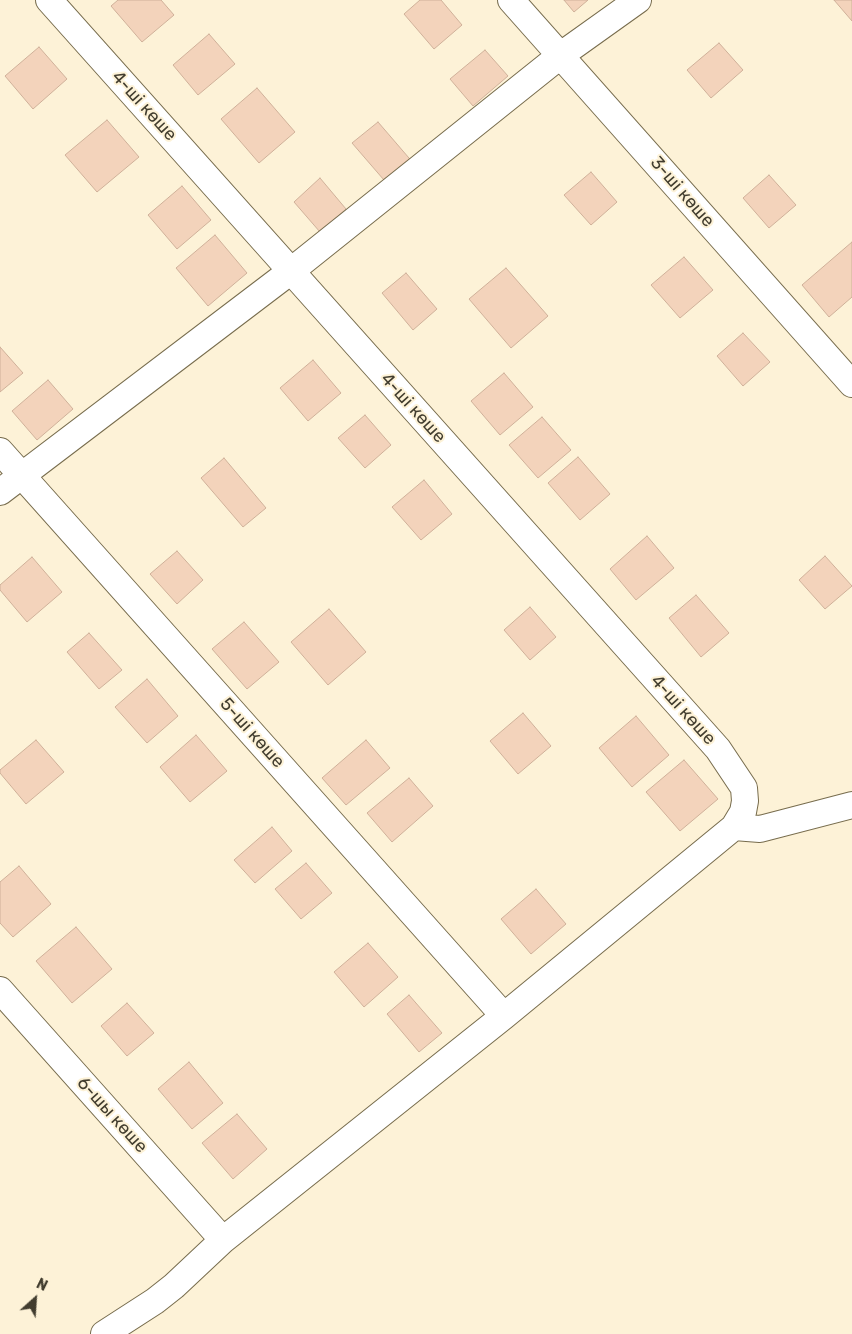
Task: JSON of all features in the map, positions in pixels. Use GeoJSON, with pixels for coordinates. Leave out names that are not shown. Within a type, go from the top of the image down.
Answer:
{"type":"FeatureCollection","features":[{"type":"Feature","properties":{"kind":"street","name":"4-ші көше"},"geometry":{"type":"LineString","coordinates":[[49,0],[718,749],[744,788],[745,801],[743,812],[734,827]]}},
{"type":"Feature","properties":{"kind":"street","name":"3-ші көше"},"geometry":{"type":"LineString","coordinates":[[512,0],[852,384]]}},
{"type":"Feature","properties":{"kind":"street"},"geometry":{"type":"LineString","coordinates":[[0,492],[291,271],[561,54],[638,0]]}},
{"type":"Feature","properties":{"kind":"street","name":"5-ші көше"},"geometry":{"type":"LineString","coordinates":[[0,451],[504,1016]]}},
{"type":"Feature","properties":{"kind":"street"},"geometry":{"type":"LineString","coordinates":[[104,1334],[168,1291],[224,1240],[504,1016],[734,827],[760,829],[852,805]]}},
{"type":"Feature","properties":{"kind":"street","name":"6-шы көше"},"geometry":{"type":"LineString","coordinates":[[0,990],[224,1240]]}},
{"type":"Feature","properties":{"kind":"building"},"geometry":{"type":"Polygon","coordinates":[[[118,0],[161,0],[174,15],[142,42],[111,6],[118,0]]]}},
{"type":"Feature","properties":{"kind":"building"},"geometry":{"type":"Polygon","coordinates":[[[420,0],[441,0],[462,25],[434,49],[404,14],[420,0]]]}},
{"type":"Feature","properties":{"kind":"building"},"geometry":{"type":"Polygon","coordinates":[[[564,0],[588,0],[574,12],[564,0]]]}},
{"type":"Feature","properties":{"kind":"building"},"geometry":{"type":"Polygon","coordinates":[[[834,0],[852,0],[852,21],[834,0]]]}},
{"type":"Feature","properties":{"kind":"building"},"geometry":{"type":"Polygon","coordinates":[[[209,34],[235,64],[198,95],[173,65],[209,34]]]}},
{"type":"Feature","properties":{"kind":"building"},"geometry":{"type":"Polygon","coordinates":[[[719,43],[743,70],[711,98],[687,70],[719,43]]]}},
{"type":"Feature","properties":{"kind":"building"},"geometry":{"type":"Polygon","coordinates":[[[39,47],[67,79],[33,109],[5,76],[39,47]]]}},
{"type":"Feature","properties":{"kind":"building"},"geometry":{"type":"Polygon","coordinates":[[[485,50],[508,76],[473,106],[450,79],[485,50]]]}},
{"type":"Feature","properties":{"kind":"building"},"geometry":{"type":"Polygon","coordinates":[[[257,88],[295,132],[259,163],[221,119],[257,88]]]}},
{"type":"Feature","properties":{"kind":"building"},"geometry":{"type":"Polygon","coordinates":[[[107,120],[139,157],[97,192],[65,155],[107,120]]]}},
{"type":"Feature","properties":{"kind":"building"},"geometry":{"type":"Polygon","coordinates":[[[378,122],[415,165],[390,187],[352,143],[378,122]]]}},
{"type":"Feature","properties":{"kind":"building"},"geometry":{"type":"Polygon","coordinates":[[[591,172],[617,202],[591,225],[564,195],[591,172]]]}},
{"type":"Feature","properties":{"kind":"building"},"geometry":{"type":"Polygon","coordinates":[[[769,175],[796,205],[769,228],[743,198],[769,175]]]}},
{"type":"Feature","properties":{"kind":"building"},"geometry":{"type":"Polygon","coordinates":[[[320,178],[346,209],[320,232],[294,202],[320,178]]]}},
{"type":"Feature","properties":{"kind":"building"},"geometry":{"type":"Polygon","coordinates":[[[182,186],[211,220],[177,249],[148,215],[182,186]]]}},
{"type":"Feature","properties":{"kind":"building"},"geometry":{"type":"Polygon","coordinates":[[[215,235],[247,273],[208,306],[176,268],[215,235]]]}},
{"type":"Feature","properties":{"kind":"building"},"geometry":{"type":"Polygon","coordinates":[[[852,242],[852,297],[829,317],[802,285],[852,242]]]}},
{"type":"Feature","properties":{"kind":"building"},"geometry":{"type":"Polygon","coordinates":[[[684,257],[713,290],[680,318],[651,285],[684,257]]]}},
{"type":"Feature","properties":{"kind":"building"},"geometry":{"type":"Polygon","coordinates":[[[506,268],[548,316],[511,348],[469,299],[506,268]]]}},
{"type":"Feature","properties":{"kind":"building"},"geometry":{"type":"Polygon","coordinates":[[[406,273],[437,309],[413,330],[382,293],[406,273]]]}},
{"type":"Feature","properties":{"kind":"building"},"geometry":{"type":"Polygon","coordinates":[[[743,333],[770,362],[743,386],[717,356],[743,333]]]}},
{"type":"Feature","properties":{"kind":"building"},"geometry":{"type":"Polygon","coordinates":[[[0,347],[23,373],[0,392],[0,347]]]}},
{"type":"Feature","properties":{"kind":"building"},"geometry":{"type":"Polygon","coordinates":[[[313,360],[341,393],[308,421],[280,388],[313,360]]]}},
{"type":"Feature","properties":{"kind":"building"},"geometry":{"type":"Polygon","coordinates":[[[504,373],[533,407],[500,435],[471,401],[504,373]]]}},
{"type":"Feature","properties":{"kind":"building"},"geometry":{"type":"Polygon","coordinates":[[[48,380],[73,409],[37,440],[12,411],[48,380]]]}},
{"type":"Feature","properties":{"kind":"building"},"geometry":{"type":"Polygon","coordinates":[[[365,415],[391,445],[365,468],[338,438],[365,415]]]}},
{"type":"Feature","properties":{"kind":"building"},"geometry":{"type":"Polygon","coordinates":[[[542,417],[571,450],[538,478],[509,445],[542,417]]]}},
{"type":"Feature","properties":{"kind":"building"},"geometry":{"type":"Polygon","coordinates":[[[578,457],[610,494],[580,520],[548,483],[578,457]]]}},
{"type":"Feature","properties":{"kind":"building"},"geometry":{"type":"Polygon","coordinates":[[[224,458],[266,508],[243,527],[201,478],[224,458]]]}},
{"type":"Feature","properties":{"kind":"building"},"geometry":{"type":"Polygon","coordinates":[[[424,480],[452,514],[421,540],[392,507],[424,480]]]}},
{"type":"Feature","properties":{"kind":"building"},"geometry":{"type":"Polygon","coordinates":[[[647,536],[674,568],[636,600],[610,569],[647,536]]]}},
{"type":"Feature","properties":{"kind":"building"},"geometry":{"type":"Polygon","coordinates":[[[177,551],[203,580],[177,604],[150,574],[177,551]]]}},
{"type":"Feature","properties":{"kind":"building"},"geometry":{"type":"Polygon","coordinates":[[[825,556],[852,586],[825,609],[799,580],[825,556]]]}},
{"type":"Feature","properties":{"kind":"building"},"geometry":{"type":"Polygon","coordinates":[[[32,557],[62,592],[27,622],[0,590],[0,585],[32,557]]]}},
{"type":"Feature","properties":{"kind":"building"},"geometry":{"type":"Polygon","coordinates":[[[696,595],[729,633],[701,657],[669,618],[696,595]]]}},
{"type":"Feature","properties":{"kind":"building"},"geometry":{"type":"Polygon","coordinates":[[[530,607],[556,637],[530,660],[504,630],[530,607]]]}},
{"type":"Feature","properties":{"kind":"building"},"geometry":{"type":"Polygon","coordinates":[[[329,609],[366,652],[328,685],[291,642],[329,609]]]}},
{"type":"Feature","properties":{"kind":"building"},"geometry":{"type":"Polygon","coordinates":[[[244,622],[279,662],[247,689],[212,649],[244,622]]]}},
{"type":"Feature","properties":{"kind":"building"},"geometry":{"type":"Polygon","coordinates":[[[89,633],[122,670],[99,689],[67,652],[89,633]]]}},
{"type":"Feature","properties":{"kind":"building"},"geometry":{"type":"Polygon","coordinates":[[[147,679],[178,716],[147,743],[115,707],[147,679]]]}},
{"type":"Feature","properties":{"kind":"building"},"geometry":{"type":"Polygon","coordinates":[[[523,713],[551,746],[518,774],[490,741],[523,713]]]}},
{"type":"Feature","properties":{"kind":"building"},"geometry":{"type":"Polygon","coordinates":[[[636,716],[669,755],[632,787],[599,748],[636,716]]]}},
{"type":"Feature","properties":{"kind":"building"},"geometry":{"type":"Polygon","coordinates":[[[196,735],[227,771],[190,802],[160,767],[196,735]]]}},
{"type":"Feature","properties":{"kind":"building"},"geometry":{"type":"Polygon","coordinates":[[[36,740],[64,772],[26,804],[0,773],[0,770],[36,740]]]}},
{"type":"Feature","properties":{"kind":"building"},"geometry":{"type":"Polygon","coordinates":[[[366,740],[390,768],[346,805],[322,778],[366,740]]]}},
{"type":"Feature","properties":{"kind":"building"},"geometry":{"type":"Polygon","coordinates":[[[684,760],[718,799],[680,831],[646,792],[684,760]]]}},
{"type":"Feature","properties":{"kind":"building"},"geometry":{"type":"Polygon","coordinates":[[[409,778],[433,806],[392,842],[367,813],[409,778]]]}},
{"type":"Feature","properties":{"kind":"building"},"geometry":{"type":"Polygon","coordinates":[[[272,827],[292,851],[255,883],[234,860],[272,827]]]}},
{"type":"Feature","properties":{"kind":"building"},"geometry":{"type":"Polygon","coordinates":[[[306,863],[332,893],[301,919],[275,889],[306,863]]]}},
{"type":"Feature","properties":{"kind":"building"},"geometry":{"type":"Polygon","coordinates":[[[19,866],[51,904],[13,937],[0,923],[0,882],[19,866]]]}},
{"type":"Feature","properties":{"kind":"building"},"geometry":{"type":"Polygon","coordinates":[[[536,889],[566,924],[531,954],[501,919],[536,889]]]}},
{"type":"Feature","properties":{"kind":"building"},"geometry":{"type":"Polygon","coordinates":[[[76,927],[112,969],[72,1003],[36,961],[76,927]]]}},
{"type":"Feature","properties":{"kind":"building"},"geometry":{"type":"Polygon","coordinates":[[[368,943],[398,977],[364,1007],[334,972],[368,943]]]}},
{"type":"Feature","properties":{"kind":"building"},"geometry":{"type":"Polygon","coordinates":[[[409,995],[442,1033],[419,1052],[387,1014],[409,995]]]}},
{"type":"Feature","properties":{"kind":"building"},"geometry":{"type":"Polygon","coordinates":[[[127,1003],[154,1033],[127,1056],[101,1026],[127,1003]]]}},
{"type":"Feature","properties":{"kind":"building"},"geometry":{"type":"Polygon","coordinates":[[[189,1062],[223,1103],[192,1129],[158,1089],[189,1062]]]}},
{"type":"Feature","properties":{"kind":"building"},"geometry":{"type":"Polygon","coordinates":[[[237,1114],[267,1149],[233,1179],[202,1143],[237,1114]]]}}]}
